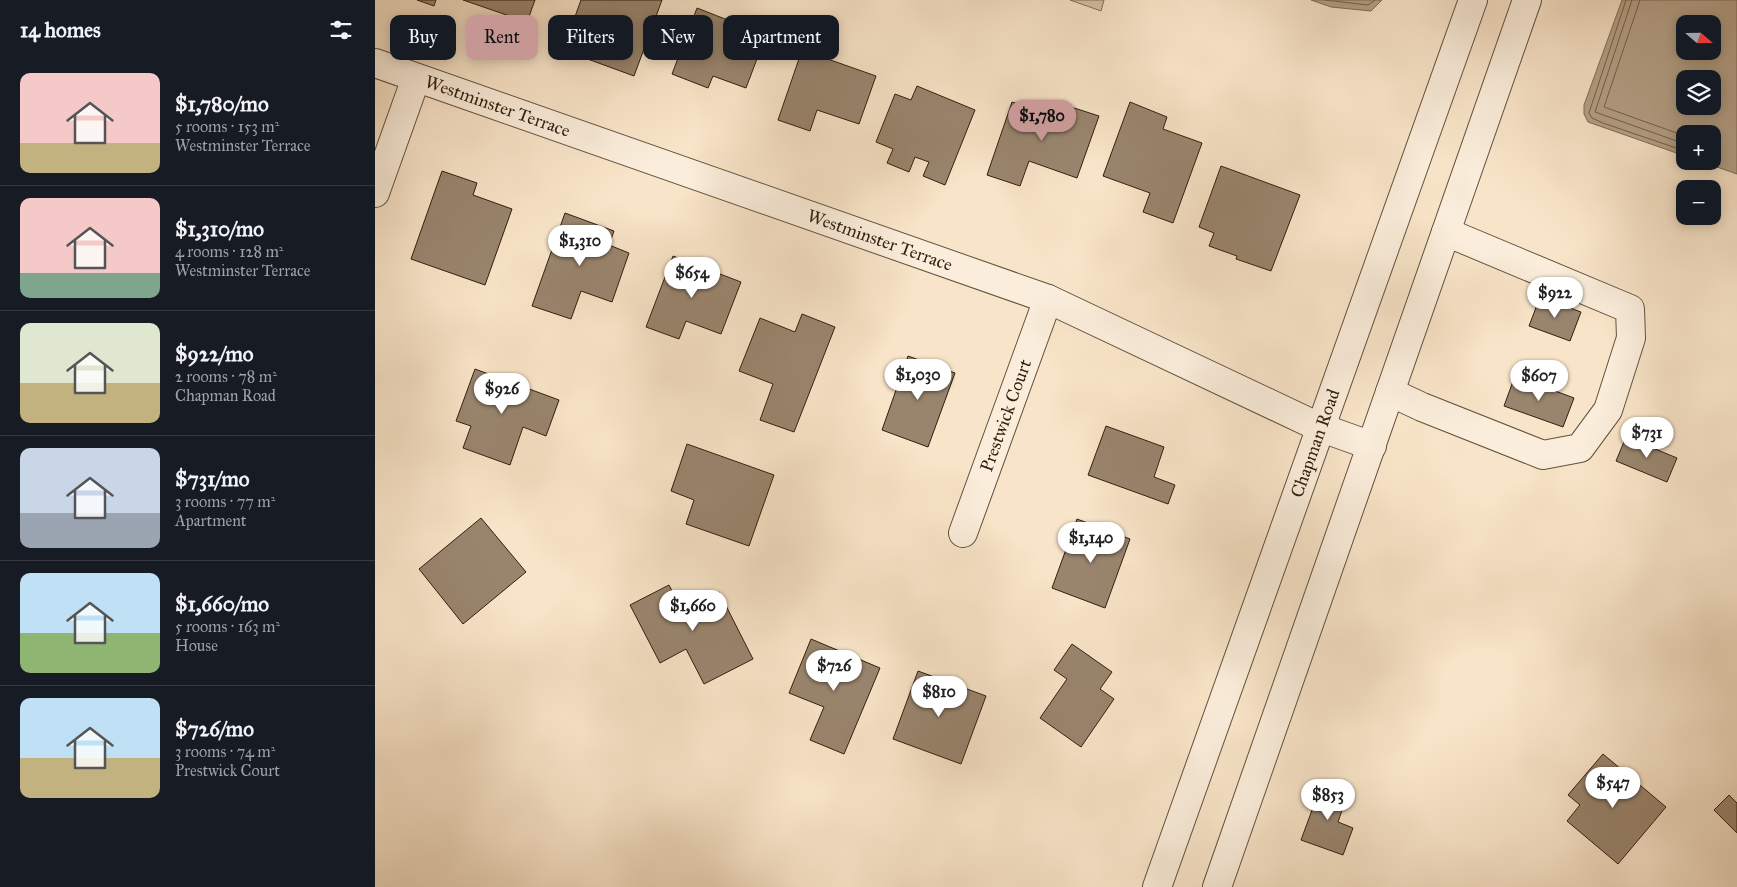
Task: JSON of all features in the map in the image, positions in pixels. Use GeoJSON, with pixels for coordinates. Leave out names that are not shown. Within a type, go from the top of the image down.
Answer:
{"type":"FeatureCollection","features":[{"type":"Feature","properties":{"kind":"street","name":"Chapman Road"},"geometry":{"type":"LineString","coordinates":[[1157,887],[1319,427],[1473,0]]}},
{"type":"Feature","properties":{"kind":"street"},"geometry":{"type":"LineString","coordinates":[[1217,887],[1527,0]]}},
{"type":"Feature","properties":{"kind":"street","name":"Westminster Terrace"},"geometry":{"type":"LineString","coordinates":[[375,63],[1048,299],[1319,427],[1372,446]]}},
{"type":"Feature","properties":{"kind":"street"},"geometry":{"type":"LineString","coordinates":[[375,193],[416,78]]}},
{"type":"Feature","properties":{"kind":"street"},"geometry":{"type":"LineString","coordinates":[[1390,392],[1422,407],[1543,455],[1580,448],[1608,410],[1631,338],[1630,310],[1446,232]]}},
{"type":"Feature","properties":{"kind":"street","name":"Prestwick Court"},"geometry":{"type":"LineString","coordinates":[[963,533],[1048,299]]}},
{"type":"Feature","properties":{"kind":"shaded area"},"geometry":{"type":"Polygon","coordinates":[[[1070,0],[1104,0],[1101,11],[1070,0]]]}},
{"type":"Feature","properties":{"kind":"water"},"geometry":{"type":"Polygon","coordinates":[[[1311,0],[1382,0],[1371,11],[1331,7],[1311,0]]]}},
{"type":"Feature","properties":{"kind":"water"},"geometry":{"type":"Polygon","coordinates":[[[1622,0],[1737,0],[1737,174],[1721,168],[1721,125],[1676,125],[1676,153],[1588,122],[1584,114],[1584,105],[1622,0]]]}},
{"type":"Feature","properties":{"kind":"building"},"geometry":{"type":"Polygon","coordinates":[[[417,0],[436,0],[434,6],[417,0]]]}},
{"type":"Feature","properties":{"kind":"building"},"geometry":{"type":"Polygon","coordinates":[[[463,0],[535,0],[530,15],[507,15],[463,0]]]}},
{"type":"Feature","properties":{"kind":"building"},"geometry":{"type":"Polygon","coordinates":[[[581,0],[662,0],[656,15],[643,15],[643,52],[634,76],[590,60],[633,60],[633,15],[576,15],[581,0]]]}},
{"type":"Feature","properties":{"kind":"building"},"geometry":{"type":"Polygon","coordinates":[[[697,8],[723,18],[723,60],[757,60],[746,88],[713,76],[708,88],[672,74],[677,60],[713,60],[713,15],[694,15],[697,8]]]}},
{"type":"Feature","properties":{"kind":"building"},"geometry":{"type":"Polygon","coordinates":[[[799,60],[830,60],[876,76],[859,124],[817,110],[810,131],[778,120],[799,60]]]}},
{"type":"Feature","properties":{"kind":"building"},"geometry":{"type":"Polygon","coordinates":[[[917,86],[975,110],[945,185],[923,176],[929,162],[915,157],[909,172],[887,163],[893,149],[876,142],[895,94],[911,100],[917,86]]]}},
{"type":"Feature","properties":{"kind":"building"},"geometry":{"type":"Polygon","coordinates":[[[1012,102],[1060,119],[1065,105],[1099,116],[1077,178],[1029,161],[1020,186],[987,175],[1012,102]]]}},
{"type":"Feature","properties":{"kind":"building"},"geometry":{"type":"Polygon","coordinates":[[[1130,102],[1167,117],[1163,129],[1202,143],[1173,223],[1143,212],[1150,193],[1103,176],[1130,102]]]}},
{"type":"Feature","properties":{"kind":"building"},"geometry":{"type":"Polygon","coordinates":[[[1221,166],[1300,195],[1271,271],[1236,259],[1237,256],[1209,246],[1214,233],[1199,227],[1221,166]]]}},
{"type":"Feature","properties":{"kind":"building"},"geometry":{"type":"Polygon","coordinates":[[[442,171],[477,183],[473,195],[512,209],[485,285],[411,259],[442,171]]]}},
{"type":"Feature","properties":{"kind":"building"},"geometry":{"type":"Polygon","coordinates":[[[565,213],[614,231],[609,245],[629,253],[612,302],[581,291],[571,319],[532,306],[565,213]]]}},
{"type":"Feature","properties":{"kind":"building"},"geometry":{"type":"Polygon","coordinates":[[[673,256],[741,282],[721,334],[686,321],[679,339],[646,327],[673,256]]]}},
{"type":"Feature","properties":{"kind":"building"},"geometry":{"type":"Polygon","coordinates":[[[1540,297],[1581,312],[1570,341],[1529,326],[1540,297]]]}},
{"type":"Feature","properties":{"kind":"building"},"geometry":{"type":"Polygon","coordinates":[[[802,314],[835,327],[794,432],[760,420],[773,384],[739,371],[760,318],[795,332],[802,314]]]}},
{"type":"Feature","properties":{"kind":"building"},"geometry":{"type":"Polygon","coordinates":[[[908,356],[955,373],[928,447],[882,430],[908,356]]]}},
{"type":"Feature","properties":{"kind":"building"},"geometry":{"type":"Polygon","coordinates":[[[475,369],[559,400],[546,436],[523,427],[510,465],[463,448],[471,426],[456,421],[475,369]]]}},
{"type":"Feature","properties":{"kind":"building"},"geometry":{"type":"Polygon","coordinates":[[[1515,376],[1574,398],[1563,427],[1504,406],[1515,376]]]}},
{"type":"Feature","properties":{"kind":"building"},"geometry":{"type":"Polygon","coordinates":[[[1106,426],[1164,447],[1154,477],[1175,485],[1168,504],[1088,475],[1106,426]]]}},
{"type":"Feature","properties":{"kind":"building"},"geometry":{"type":"Polygon","coordinates":[[[1626,437],[1677,458],[1667,482],[1616,461],[1626,437]]]}},
{"type":"Feature","properties":{"kind":"building"},"geometry":{"type":"Polygon","coordinates":[[[687,444],[774,475],[749,546],[686,524],[694,500],[671,491],[687,444]]]}},
{"type":"Feature","properties":{"kind":"building"},"geometry":{"type":"Polygon","coordinates":[[[481,518],[526,572],[463,624],[419,569],[481,518]]]}},
{"type":"Feature","properties":{"kind":"building"},"geometry":{"type":"Polygon","coordinates":[[[1077,519],[1130,539],[1105,608],[1052,588],[1077,519]]]}},
{"type":"Feature","properties":{"kind":"building"},"geometry":{"type":"Polygon","coordinates":[[[669,585],[682,611],[719,592],[753,659],[704,684],[686,649],[660,663],[630,605],[669,585]]]}},
{"type":"Feature","properties":{"kind":"building"},"geometry":{"type":"Polygon","coordinates":[[[811,639],[880,668],[844,754],[810,740],[824,707],[789,693],[811,639]]]}},
{"type":"Feature","properties":{"kind":"building"},"geometry":{"type":"Polygon","coordinates":[[[1072,644],[1112,672],[1100,689],[1114,699],[1081,747],[1040,718],[1067,679],[1054,670],[1072,644]]]}},
{"type":"Feature","properties":{"kind":"building"},"geometry":{"type":"Polygon","coordinates":[[[918,671],[986,696],[961,764],[893,739],[918,671]]]}},
{"type":"Feature","properties":{"kind":"building"},"geometry":{"type":"Polygon","coordinates":[[[1603,754],[1666,807],[1618,864],[1567,821],[1580,805],[1568,795],[1603,754]]]}},
{"type":"Feature","properties":{"kind":"building"},"geometry":{"type":"Polygon","coordinates":[[[1322,783],[1348,793],[1338,822],[1353,828],[1343,855],[1301,840],[1322,783]]]}},
{"type":"Feature","properties":{"kind":"building"},"geometry":{"type":"Polygon","coordinates":[[[1729,795],[1737,803],[1737,833],[1714,810],[1729,795]]]}}]}
